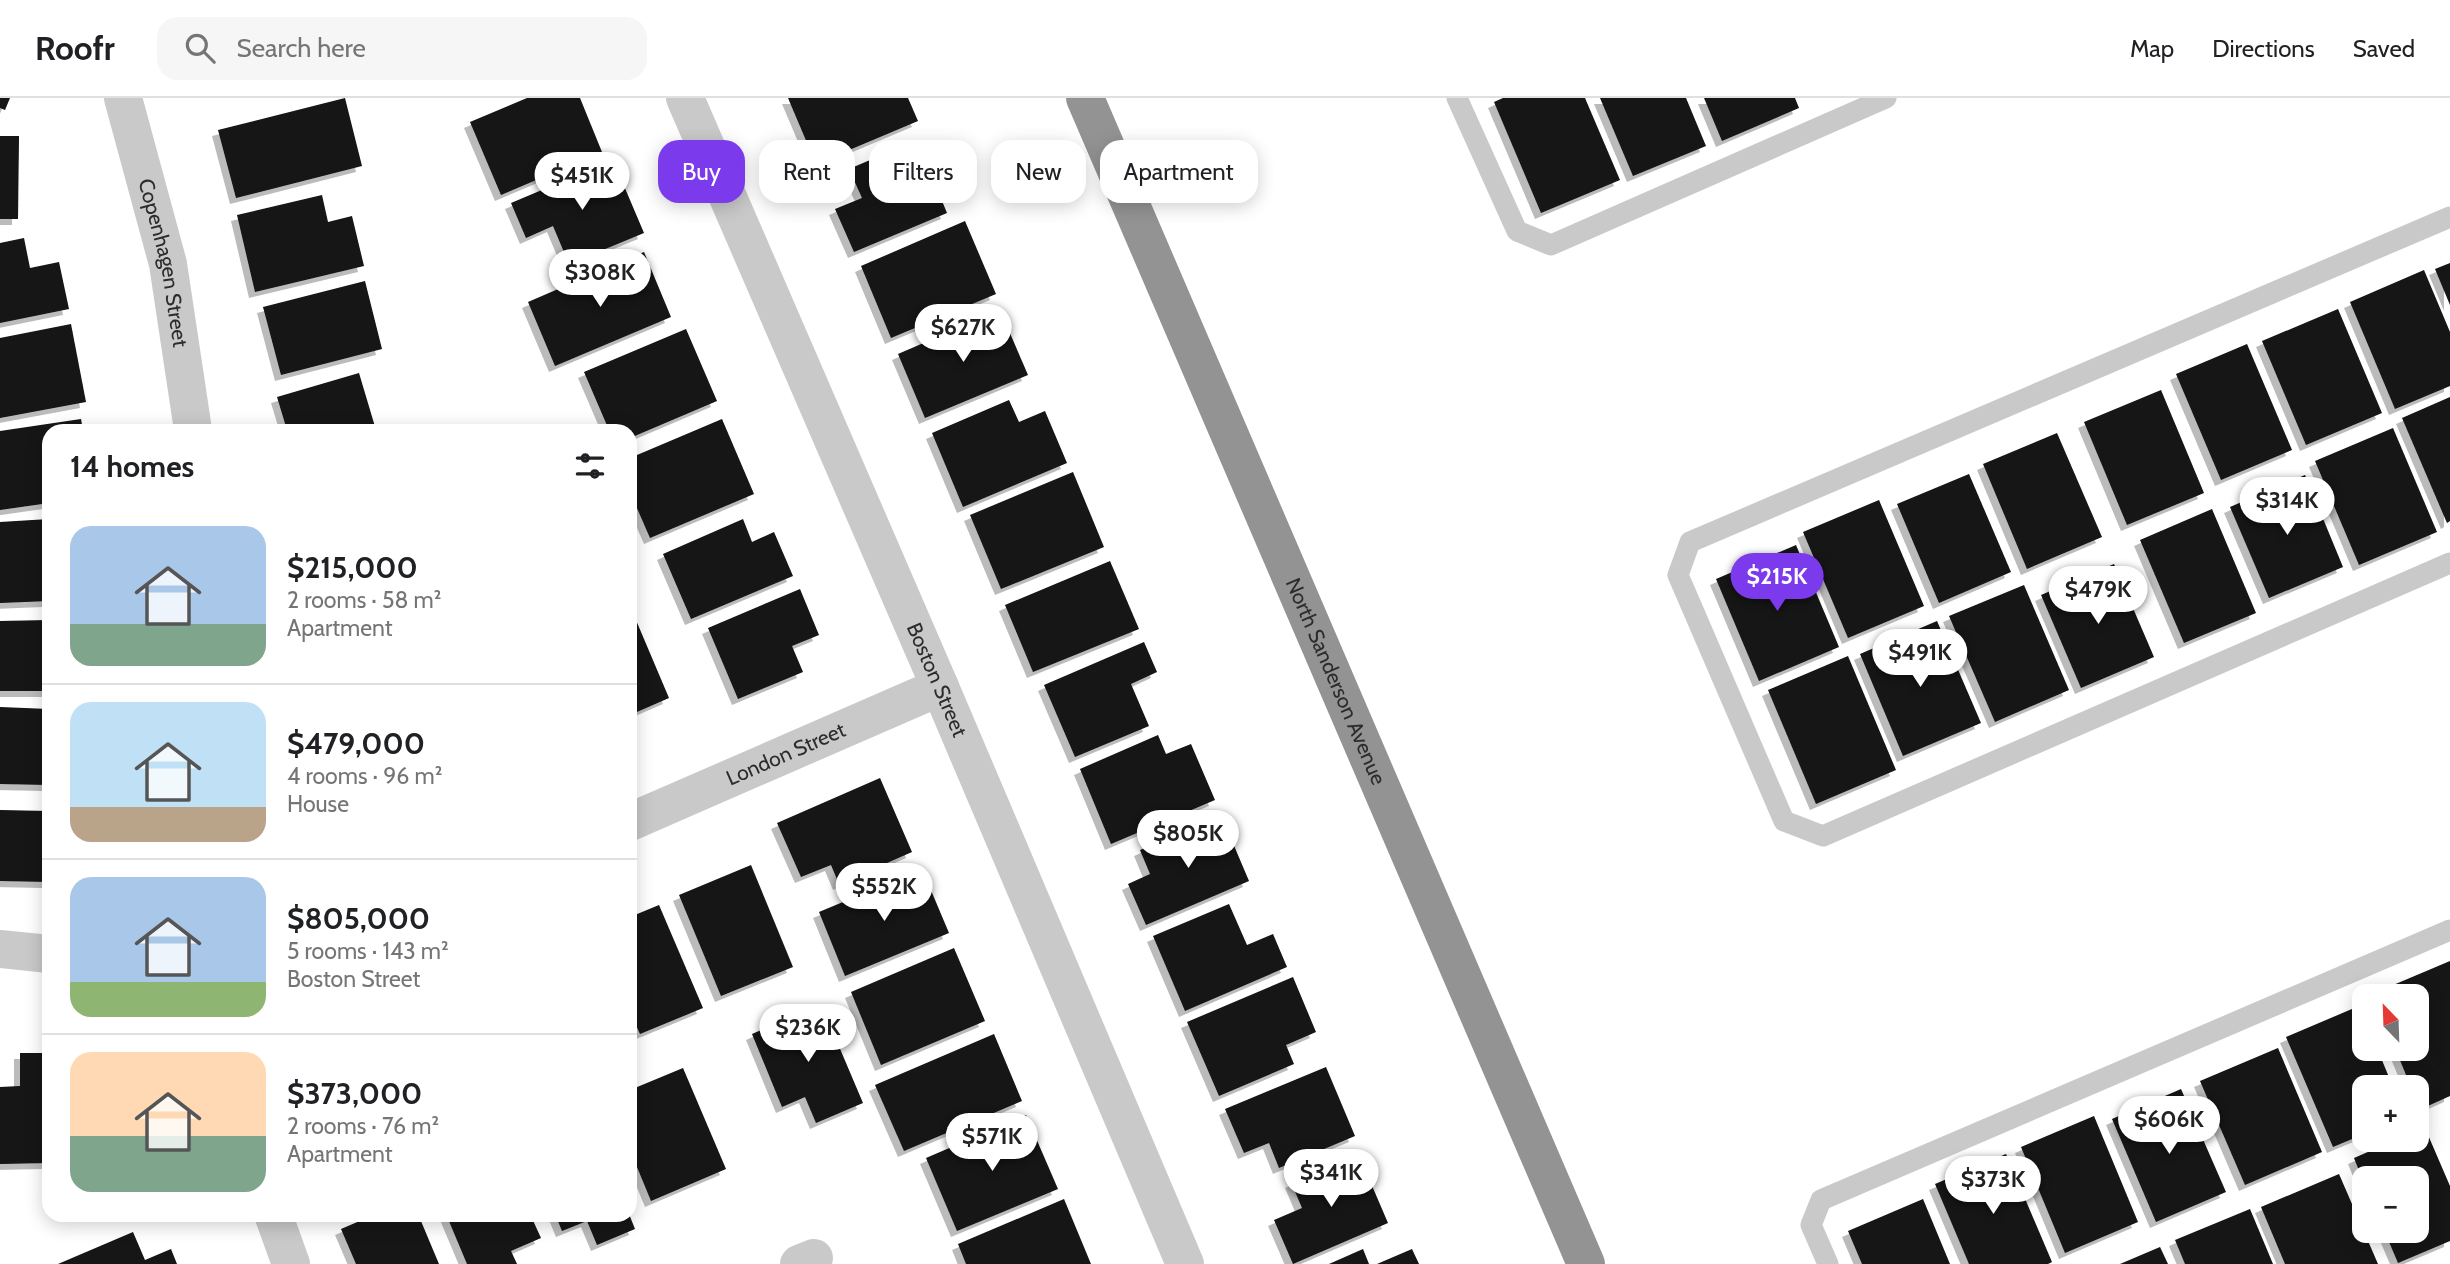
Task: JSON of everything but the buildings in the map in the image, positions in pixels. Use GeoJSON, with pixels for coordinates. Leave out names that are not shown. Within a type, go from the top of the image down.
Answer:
{"type":"FeatureCollection","features":[{"type":"Feature","properties":{"kind":"highway","name":"North Sanderson Avenue"},"geometry":{"type":"LineString","coordinates":[[1085,98],[1586,1264]]}},
{"type":"Feature","properties":{"kind":"street","name":"Copenhagen Street"},"geometry":{"type":"LineString","coordinates":[[123,98],[168,264],[192,424]]}},
{"type":"Feature","properties":{"kind":"street","name":"Boston Street"},"geometry":{"type":"LineString","coordinates":[[685,98],[940,687],[1185,1264]]}},
{"type":"Feature","properties":{"kind":"street","name":"London Street"},"geometry":{"type":"LineString","coordinates":[[637,819],[940,687]]}},
{"type":"Feature","properties":{"kind":"street"},"geometry":{"type":"LineString","coordinates":[[0,949],[42,953]]}},
{"type":"Feature","properties":{"kind":"street"},"geometry":{"type":"LineString","coordinates":[[276,1222],[291,1264]]}},
{"type":"Feature","properties":{"kind":"lane"},"geometry":{"type":"LineString","coordinates":[[1457,98],[1517,231],[1551,245],[1886,98]]}},
{"type":"Feature","properties":{"kind":"lane"},"geometry":{"type":"LineString","coordinates":[[2450,217],[1690,542],[1678,575],[1784,821],[1823,836],[2450,563]]}},
{"type":"Feature","properties":{"kind":"lane"},"geometry":{"type":"LineString","coordinates":[[1828,1264],[1811,1225],[1821,1200],[2450,930]]}}]}
